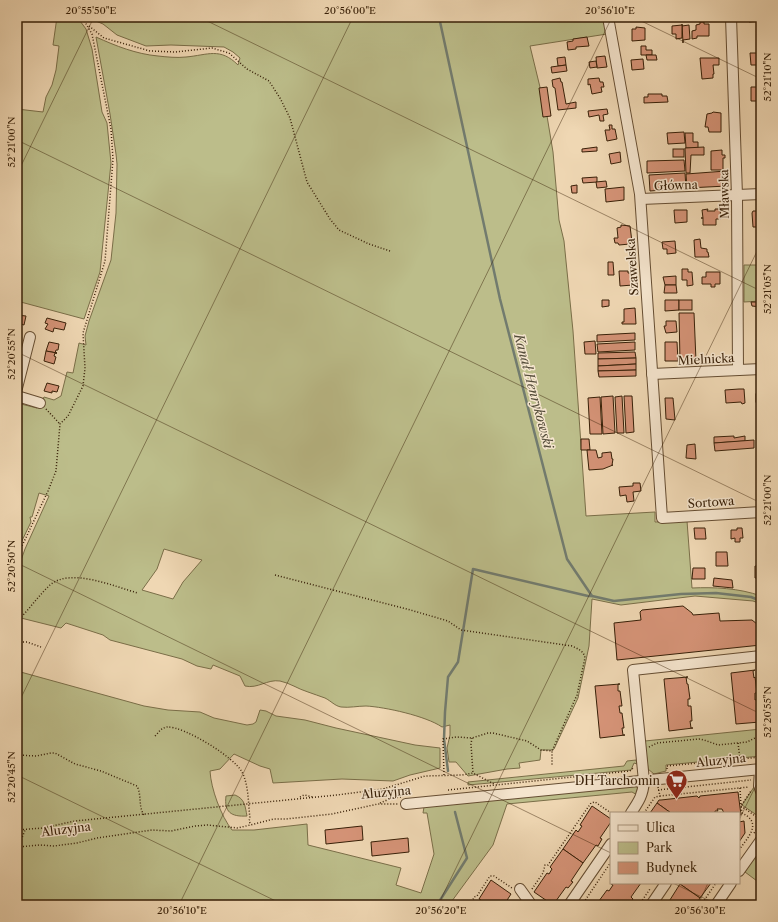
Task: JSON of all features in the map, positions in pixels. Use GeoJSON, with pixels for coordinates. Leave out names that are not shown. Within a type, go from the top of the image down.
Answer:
{"type":"FeatureCollection","features":[{"type":"Feature","properties":{"kind":"street","name":"Szawelska"},"geometry":{"type":"LineString","coordinates":[[608,17],[641,199],[662,518]]}},
{"type":"Feature","properties":{"kind":"street","name":"Mławska"},"geometry":{"type":"LineString","coordinates":[[731,17],[738,196],[738,370]]}},
{"type":"Feature","properties":{"kind":"street","name":"Główna"},"geometry":{"type":"LineString","coordinates":[[641,199],[761,194]]}},
{"type":"Feature","properties":{"kind":"street"},"geometry":{"type":"LineString","coordinates":[[17,388],[30,337]]}},
{"type":"Feature","properties":{"kind":"street","name":"Mielnicka"},"geometry":{"type":"LineString","coordinates":[[652,374],[761,369]]}},
{"type":"Feature","properties":{"kind":"street"},"geometry":{"type":"LineString","coordinates":[[17,396],[40,403]]}},
{"type":"Feature","properties":{"kind":"street","name":"Sortowa"},"geometry":{"type":"LineString","coordinates":[[662,518],[761,512]]}},
{"type":"Feature","properties":{"kind":"street"},"geometry":{"type":"LineString","coordinates":[[632,812],[641,798],[644,781],[633,670],[761,656]]}},
{"type":"Feature","properties":{"kind":"street"},"geometry":{"type":"LineString","coordinates":[[760,773],[759,786],[761,791]]}},
{"type":"Feature","properties":{"kind":"street","name":"Aluzyjna"},"geometry":{"type":"LineString","coordinates":[[406,804],[644,781],[760,773]]}},
{"type":"Feature","properties":{"kind":"street"},"geometry":{"type":"LineString","coordinates":[[740,871],[761,840]]}},
{"type":"Feature","properties":{"kind":"street"},"geometry":{"type":"LineString","coordinates":[[569,905],[610,846]]}},
{"type":"Feature","properties":{"kind":"street"},"geometry":{"type":"LineString","coordinates":[[651,905],[665,884]]}},
{"type":"Feature","properties":{"kind":"street"},"geometry":{"type":"LineString","coordinates":[[716,905],[730,884]]}},
{"type":"Feature","properties":{"kind":"street"},"geometry":{"type":"LineString","coordinates":[[521,891],[530,903],[529,905]]}},
{"type":"Feature","properties":{"kind":"path"},"geometry":{"type":"LineString","coordinates":[[17,563],[22,546],[56,471],[60,424],[68,416],[84,386],[83,333],[105,261],[114,159],[111,130],[92,34],[82,17]]}},
{"type":"Feature","properties":{"kind":"path"},"geometry":{"type":"LineString","coordinates":[[88,25],[104,38],[150,50],[175,52],[212,48],[229,53],[247,69],[268,81],[280,98],[290,118],[307,182],[330,219],[339,230],[369,244],[390,251]]}},
{"type":"Feature","properties":{"kind":"path"},"geometry":{"type":"LineString","coordinates":[[40,403],[60,424]]}},
{"type":"Feature","properties":{"kind":"path"},"geometry":{"type":"LineString","coordinates":[[275,575],[448,621],[461,630],[572,646],[582,651],[586,658],[577,695],[552,752],[552,765]]}},
{"type":"Feature","properties":{"kind":"path"},"geometry":{"type":"LineString","coordinates":[[17,621],[50,585],[58,580],[67,578],[85,578],[138,593]]}},
{"type":"Feature","properties":{"kind":"path"},"geometry":{"type":"LineString","coordinates":[[17,642],[27,642],[41,647]]}},
{"type":"Feature","properties":{"kind":"path"},"geometry":{"type":"LineString","coordinates":[[155,736],[161,729],[168,727],[192,734],[224,754],[241,771],[246,783],[249,821],[252,825]]}},
{"type":"Feature","properties":{"kind":"path"},"geometry":{"type":"LineString","coordinates":[[444,775],[443,739],[472,738],[488,733],[527,741],[541,750],[552,752]]}},
{"type":"Feature","properties":{"kind":"path"},"geometry":{"type":"LineString","coordinates":[[647,750],[657,743],[699,739],[718,745],[750,741],[761,735]]}},
{"type":"Feature","properties":{"kind":"path"},"geometry":{"type":"LineString","coordinates":[[472,738],[473,773]]}},
{"type":"Feature","properties":{"kind":"path"},"geometry":{"type":"LineString","coordinates":[[738,743],[740,759]]}},
{"type":"Feature","properties":{"kind":"path"},"geometry":{"type":"LineString","coordinates":[[17,755],[36,756],[55,753],[76,764],[101,771],[138,786],[141,793],[140,802],[144,815]]}},
{"type":"Feature","properties":{"kind":"path"},"geometry":{"type":"LineString","coordinates":[[667,773],[667,766],[761,757]]}},
{"type":"Feature","properties":{"kind":"path"},"geometry":{"type":"LineString","coordinates":[[442,792],[455,788],[630,771],[634,765],[638,765]]}},
{"type":"Feature","properties":{"kind":"path"},"geometry":{"type":"LineString","coordinates":[[17,830],[25,830],[76,821],[383,789],[420,777],[444,775],[462,776],[473,773],[494,784]]}},
{"type":"Feature","properties":{"kind":"path"},"geometry":{"type":"LineString","coordinates":[[658,790],[735,782],[760,773]]}},
{"type":"Feature","properties":{"kind":"path"},"geometry":{"type":"LineString","coordinates":[[735,782],[736,789]]}},
{"type":"Feature","properties":{"kind":"path"},"geometry":{"type":"LineString","coordinates":[[658,784],[660,796]]}},
{"type":"Feature","properties":{"kind":"path"},"geometry":{"type":"LineString","coordinates":[[718,784],[719,790]]}},
{"type":"Feature","properties":{"kind":"path"},"geometry":{"type":"LineString","coordinates":[[701,786],[701,792]]}},
{"type":"Feature","properties":{"kind":"path"},"geometry":{"type":"LineString","coordinates":[[645,812],[655,797],[753,787],[741,806]]}},
{"type":"Feature","properties":{"kind":"path"},"geometry":{"type":"LineString","coordinates":[[684,788],[684,793]]}},
{"type":"Feature","properties":{"kind":"path"},"geometry":{"type":"LineString","coordinates":[[740,788],[742,813],[750,816],[753,830],[740,849]]}},
{"type":"Feature","properties":{"kind":"path"},"geometry":{"type":"LineString","coordinates":[[378,804],[392,798],[405,796],[383,789]]}},
{"type":"Feature","properties":{"kind":"path"},"geometry":{"type":"LineString","coordinates":[[471,905],[474,897],[477,896],[490,876],[494,876],[521,891],[543,873],[545,866],[548,865],[591,803],[596,802],[610,812]]}},
{"type":"Feature","properties":{"kind":"path","name":"Aluzyjna"},"geometry":{"type":"LineString","coordinates":[[17,847],[40,845],[54,846],[152,830],[180,830],[195,826],[207,825],[238,828],[274,819],[332,814],[378,804],[406,804]]}},
{"type":"Feature","properties":{"kind":"path"},"geometry":{"type":"LineString","coordinates":[[741,806],[761,820]]}},
{"type":"Feature","properties":{"kind":"path"},"geometry":{"type":"LineString","coordinates":[[17,851],[17,847],[25,830]]}},
{"type":"Feature","properties":{"kind":"path"},"geometry":{"type":"LineString","coordinates":[[582,905],[610,863]]}},
{"type":"Feature","properties":{"kind":"path"},"geometry":{"type":"LineString","coordinates":[[700,905],[715,884]]}},
{"type":"Feature","properties":{"kind":"path"},"geometry":{"type":"LineString","coordinates":[[639,905],[651,888]]}},
{"type":"Feature","properties":{"kind":"green space"},"geometry":{"type":"Polygon","coordinates":[[[57,17],[77,17],[86,29],[92,49],[102,112],[107,123],[111,163],[100,272],[84,319],[17,301],[17,109],[43,112],[46,97],[52,85],[56,70],[59,46],[53,45],[57,17]]]}},
{"type":"Feature","properties":{"kind":"green space"},"geometry":{"type":"Polygon","coordinates":[[[90,17],[602,17],[607,34],[530,46],[547,116],[553,152],[559,220],[564,241],[573,331],[586,516],[655,512],[655,522],[687,521],[692,588],[718,588],[753,593],[761,596],[761,604],[753,601],[695,596],[621,605],[592,599],[589,646],[578,698],[554,749],[541,750],[540,760],[519,763],[520,768],[468,776],[456,762],[449,762],[447,748],[450,735],[450,725],[442,727],[426,719],[384,708],[366,706],[341,707],[325,698],[280,681],[271,681],[250,687],[245,686],[240,676],[213,665],[211,669],[197,666],[182,659],[110,640],[103,635],[66,623],[61,628],[17,617],[17,403],[37,408],[44,397],[54,400],[61,396],[67,372],[73,373],[79,343],[86,345],[85,336],[89,321],[111,260],[116,213],[117,164],[110,114],[96,37],[126,49],[150,55],[186,57],[219,54],[232,59],[238,65],[240,58],[224,47],[171,45],[146,46],[117,35],[103,24],[91,19],[90,17]],[[39,493],[32,517],[30,517],[31,522],[18,549],[20,563],[49,496],[39,493]],[[164,549],[157,569],[142,590],[173,599],[183,582],[202,560],[164,549]]]}},
{"type":"Feature","properties":{"kind":"green space"},"geometry":{"type":"Polygon","coordinates":[[[744,265],[761,265],[761,301],[744,302],[744,265]]]}},
{"type":"Feature","properties":{"kind":"green space"},"geometry":{"type":"Polygon","coordinates":[[[17,671],[144,706],[168,710],[200,712],[214,718],[247,725],[256,722],[260,710],[276,716],[305,720],[415,745],[440,748],[440,768],[410,775],[393,781],[342,779],[273,783],[270,769],[234,754],[220,769],[210,771],[212,786],[217,802],[232,830],[254,830],[307,824],[308,845],[401,868],[396,885],[421,893],[434,854],[427,813],[423,813],[424,807],[636,786],[639,796],[632,792],[507,804],[493,845],[449,905],[17,905],[17,671]]]}},
{"type":"Feature","properties":{"kind":"green space"},"geometry":{"type":"Polygon","coordinates":[[[761,729],[761,756],[666,765],[666,771],[654,774],[648,769],[645,741],[761,729]]]}},
{"type":"Feature","properties":{"kind":"green space"},"geometry":{"type":"Polygon","coordinates":[[[636,760],[637,764],[634,763],[631,770],[468,785],[468,782],[624,766],[627,761],[636,760]]]}},
{"type":"Feature","properties":{"kind":"green space"},"geometry":{"type":"Polygon","coordinates":[[[754,787],[761,797],[761,818],[742,805],[754,787]]]}},
{"type":"Feature","properties":{"kind":"green space"},"geometry":{"type":"Polygon","coordinates":[[[235,795],[243,801],[247,816],[237,816],[228,810],[226,806],[226,796],[235,795]]]}},
{"type":"Feature","properties":{"kind":"green space"},"geometry":{"type":"Polygon","coordinates":[[[761,848],[761,884],[745,872],[761,848]]]}},
{"type":"Feature","properties":{"kind":"building"},"geometry":{"type":"Polygon","coordinates":[[[749,17],[761,17],[761,21],[749,22],[749,17]]]}},
{"type":"Feature","properties":{"kind":"building"},"geometry":{"type":"Polygon","coordinates":[[[700,22],[709,24],[709,36],[697,36],[697,38],[692,39],[692,31],[696,30],[696,25],[700,24],[700,22]]]}},
{"type":"Feature","properties":{"kind":"building"},"geometry":{"type":"Polygon","coordinates":[[[682,25],[682,38],[676,39],[676,34],[672,34],[672,26],[682,25]]]}},
{"type":"Feature","properties":{"kind":"building"},"geometry":{"type":"Polygon","coordinates":[[[689,25],[690,39],[683,40],[683,43],[682,26],[689,25]]]}},
{"type":"Feature","properties":{"kind":"building"},"geometry":{"type":"Polygon","coordinates":[[[636,27],[645,28],[645,40],[632,41],[632,29],[636,29],[636,27]]]}},
{"type":"Feature","properties":{"kind":"building"},"geometry":{"type":"Polygon","coordinates":[[[587,37],[589,46],[576,47],[576,49],[568,50],[567,42],[573,41],[573,39],[587,37]]]}},
{"type":"Feature","properties":{"kind":"building"},"geometry":{"type":"Polygon","coordinates":[[[641,46],[646,46],[646,50],[652,50],[652,55],[641,55],[641,46]]]}},
{"type":"Feature","properties":{"kind":"building"},"geometry":{"type":"Polygon","coordinates":[[[750,53],[761,53],[761,65],[751,65],[750,53]]]}},
{"type":"Feature","properties":{"kind":"building"},"geometry":{"type":"Polygon","coordinates":[[[646,55],[656,55],[657,60],[647,60],[646,55]]]}},
{"type":"Feature","properties":{"kind":"building"},"geometry":{"type":"Polygon","coordinates":[[[605,56],[607,67],[597,68],[596,57],[605,56]]]}},
{"type":"Feature","properties":{"kind":"building"},"geometry":{"type":"Polygon","coordinates":[[[565,57],[566,65],[558,66],[557,58],[565,57]]]}},
{"type":"Feature","properties":{"kind":"building"},"geometry":{"type":"Polygon","coordinates":[[[700,58],[719,58],[719,65],[713,65],[713,78],[702,79],[700,58]]]}},
{"type":"Feature","properties":{"kind":"building"},"geometry":{"type":"Polygon","coordinates":[[[643,59],[644,69],[632,70],[631,60],[643,59]]]}},
{"type":"Feature","properties":{"kind":"building"},"geometry":{"type":"Polygon","coordinates":[[[596,61],[597,67],[590,68],[589,62],[596,61]]]}},
{"type":"Feature","properties":{"kind":"building"},"geometry":{"type":"Polygon","coordinates":[[[566,65],[567,71],[552,73],[551,67],[566,65]]]}},
{"type":"Feature","properties":{"kind":"building"},"geometry":{"type":"Polygon","coordinates":[[[560,78],[566,104],[576,102],[576,108],[558,110],[555,88],[553,87],[552,80],[560,78]]]}},
{"type":"Feature","properties":{"kind":"building"},"geometry":{"type":"Polygon","coordinates":[[[599,78],[600,82],[603,82],[604,87],[601,87],[602,92],[592,94],[590,84],[588,85],[588,79],[599,78]]]}},
{"type":"Feature","properties":{"kind":"building"},"geometry":{"type":"Polygon","coordinates":[[[757,79],[761,79],[761,103],[759,103],[759,101],[751,101],[751,87],[757,87],[757,79]]]}},
{"type":"Feature","properties":{"kind":"building"},"geometry":{"type":"Polygon","coordinates":[[[547,87],[551,116],[543,117],[539,88],[547,87]]]}},
{"type":"Feature","properties":{"kind":"building"},"geometry":{"type":"Polygon","coordinates":[[[648,94],[662,94],[662,96],[667,96],[668,102],[644,103],[644,97],[648,97],[648,94]]]}},
{"type":"Feature","properties":{"kind":"building"},"geometry":{"type":"Polygon","coordinates":[[[607,109],[608,114],[603,115],[604,121],[600,121],[599,115],[589,117],[588,111],[607,109]]]}},
{"type":"Feature","properties":{"kind":"building"},"geometry":{"type":"Polygon","coordinates":[[[713,112],[721,113],[721,132],[709,132],[708,127],[705,127],[707,114],[713,112]]]}},
{"type":"Feature","properties":{"kind":"building"},"geometry":{"type":"Polygon","coordinates":[[[609,125],[612,125],[612,129],[615,129],[617,139],[607,141],[605,130],[610,130],[609,125]]]}},
{"type":"Feature","properties":{"kind":"building"},"geometry":{"type":"Polygon","coordinates":[[[684,132],[685,143],[668,144],[667,133],[684,132]]]}},
{"type":"Feature","properties":{"kind":"building"},"geometry":{"type":"Polygon","coordinates":[[[685,133],[693,133],[693,142],[698,142],[698,148],[686,148],[685,133]]]}},
{"type":"Feature","properties":{"kind":"building"},"geometry":{"type":"Polygon","coordinates":[[[597,147],[597,151],[582,152],[582,149],[597,147]]]}},
{"type":"Feature","properties":{"kind":"building"},"geometry":{"type":"Polygon","coordinates":[[[704,147],[704,155],[691,155],[690,173],[686,173],[685,148],[704,147]]]}},
{"type":"Feature","properties":{"kind":"building"},"geometry":{"type":"Polygon","coordinates":[[[673,149],[684,149],[684,157],[673,157],[673,149]]]}},
{"type":"Feature","properties":{"kind":"building"},"geometry":{"type":"Polygon","coordinates":[[[722,150],[722,155],[725,155],[725,158],[723,158],[723,170],[711,170],[711,151],[722,150]]]}},
{"type":"Feature","properties":{"kind":"building"},"geometry":{"type":"Polygon","coordinates":[[[620,152],[621,162],[611,164],[609,154],[620,152]]]}},
{"type":"Feature","properties":{"kind":"building"},"geometry":{"type":"Polygon","coordinates":[[[684,160],[685,171],[647,173],[647,161],[684,160]]]}},
{"type":"Feature","properties":{"kind":"building"},"geometry":{"type":"Polygon","coordinates":[[[726,171],[727,186],[687,188],[686,174],[726,171]]]}},
{"type":"Feature","properties":{"kind":"building"},"geometry":{"type":"Polygon","coordinates":[[[685,173],[686,188],[650,191],[649,175],[685,173]]]}},
{"type":"Feature","properties":{"kind":"building"},"geometry":{"type":"Polygon","coordinates":[[[597,177],[597,182],[583,183],[582,178],[597,177]]]}},
{"type":"Feature","properties":{"kind":"building"},"geometry":{"type":"Polygon","coordinates":[[[606,181],[607,187],[597,188],[596,182],[606,181]]]}},
{"type":"Feature","properties":{"kind":"building"},"geometry":{"type":"Polygon","coordinates":[[[577,185],[577,193],[572,193],[571,186],[577,185]]]}},
{"type":"Feature","properties":{"kind":"building"},"geometry":{"type":"Polygon","coordinates":[[[624,187],[624,200],[606,202],[605,189],[624,187]]]}},
{"type":"Feature","properties":{"kind":"building"},"geometry":{"type":"Polygon","coordinates":[[[708,209],[707,211],[715,211],[715,209],[720,209],[721,219],[716,219],[716,225],[703,225],[702,210],[708,209]]]}},
{"type":"Feature","properties":{"kind":"building"},"geometry":{"type":"Polygon","coordinates":[[[674,210],[687,210],[687,222],[675,223],[674,210]]]}},
{"type":"Feature","properties":{"kind":"building"},"geometry":{"type":"Polygon","coordinates":[[[753,211],[761,211],[761,229],[759,229],[759,227],[753,227],[753,211]]]}},
{"type":"Feature","properties":{"kind":"building"},"geometry":{"type":"Polygon","coordinates":[[[621,225],[630,226],[632,242],[630,242],[630,244],[619,245],[618,243],[615,243],[614,238],[618,238],[617,228],[621,227],[621,225]]]}},
{"type":"Feature","properties":{"kind":"building"},"geometry":{"type":"Polygon","coordinates":[[[700,239],[701,248],[707,249],[709,257],[695,257],[694,240],[700,239]]]}},
{"type":"Feature","properties":{"kind":"building"},"geometry":{"type":"Polygon","coordinates":[[[675,241],[676,253],[667,254],[667,249],[663,249],[662,242],[675,241]]]}},
{"type":"Feature","properties":{"kind":"building"},"geometry":{"type":"Polygon","coordinates":[[[608,262],[613,262],[614,275],[608,275],[608,262]]]}},
{"type":"Feature","properties":{"kind":"building"},"geometry":{"type":"Polygon","coordinates":[[[682,269],[688,269],[688,272],[692,272],[693,285],[687,286],[687,280],[682,280],[682,269]]]}},
{"type":"Feature","properties":{"kind":"building"},"geometry":{"type":"Polygon","coordinates":[[[619,271],[628,271],[628,273],[633,273],[633,285],[620,286],[619,271]]]}},
{"type":"Feature","properties":{"kind":"building"},"geometry":{"type":"Polygon","coordinates":[[[706,272],[720,272],[720,284],[715,284],[715,287],[711,287],[711,284],[702,284],[702,277],[706,277],[706,272]]]}},
{"type":"Feature","properties":{"kind":"building"},"geometry":{"type":"Polygon","coordinates":[[[676,276],[676,285],[665,285],[663,277],[676,276]]]}},
{"type":"Feature","properties":{"kind":"building"},"geometry":{"type":"Polygon","coordinates":[[[665,285],[676,285],[677,293],[664,293],[665,285]]]}},
{"type":"Feature","properties":{"kind":"building"},"geometry":{"type":"Polygon","coordinates":[[[602,300],[609,300],[609,306],[602,307],[602,300]]]}},
{"type":"Feature","properties":{"kind":"building"},"geometry":{"type":"Polygon","coordinates":[[[665,300],[679,300],[679,310],[665,311],[665,300]]]}},
{"type":"Feature","properties":{"kind":"building"},"geometry":{"type":"Polygon","coordinates":[[[679,300],[692,300],[692,310],[679,310],[679,300]]]}},
{"type":"Feature","properties":{"kind":"building"},"geometry":{"type":"Polygon","coordinates":[[[751,302],[761,302],[761,307],[752,306],[751,302]]]}},
{"type":"Feature","properties":{"kind":"building"},"geometry":{"type":"Polygon","coordinates":[[[635,308],[636,324],[622,324],[622,322],[624,322],[624,309],[635,308]]]}},
{"type":"Feature","properties":{"kind":"building"},"geometry":{"type":"Polygon","coordinates":[[[679,313],[694,313],[696,361],[680,361],[679,313]]]}},
{"type":"Feature","properties":{"kind":"building"},"geometry":{"type":"Polygon","coordinates":[[[17,315],[26,316],[24,325],[17,323],[17,315]]]}},
{"type":"Feature","properties":{"kind":"building"},"geometry":{"type":"Polygon","coordinates":[[[47,318],[66,323],[64,330],[54,328],[53,332],[45,329],[48,324],[45,323],[47,318]]]}},
{"type":"Feature","properties":{"kind":"building"},"geometry":{"type":"Polygon","coordinates":[[[666,321],[676,321],[677,332],[666,333],[664,326],[666,326],[666,321]]]}},
{"type":"Feature","properties":{"kind":"building"},"geometry":{"type":"Polygon","coordinates":[[[635,333],[635,340],[597,342],[597,335],[635,333]]]}},
{"type":"Feature","properties":{"kind":"building"},"geometry":{"type":"Polygon","coordinates":[[[595,341],[596,354],[585,354],[584,342],[595,341]]]}},
{"type":"Feature","properties":{"kind":"building"},"geometry":{"type":"Polygon","coordinates":[[[49,342],[59,344],[58,350],[56,350],[55,353],[46,351],[49,342]]]}},
{"type":"Feature","properties":{"kind":"building"},"geometry":{"type":"Polygon","coordinates":[[[635,342],[635,350],[598,352],[597,344],[635,342]]]}},
{"type":"Feature","properties":{"kind":"building"},"geometry":{"type":"Polygon","coordinates":[[[665,342],[677,342],[678,361],[665,361],[665,342]]]}},
{"type":"Feature","properties":{"kind":"building"},"geometry":{"type":"Polygon","coordinates":[[[46,351],[57,353],[55,353],[54,356],[56,357],[54,364],[44,361],[46,351]]]}},
{"type":"Feature","properties":{"kind":"building"},"geometry":{"type":"Polygon","coordinates":[[[635,352],[636,358],[598,359],[598,353],[635,352]]]}},
{"type":"Feature","properties":{"kind":"building"},"geometry":{"type":"Polygon","coordinates":[[[636,358],[636,364],[598,366],[598,359],[636,358]]]}},
{"type":"Feature","properties":{"kind":"building"},"geometry":{"type":"Polygon","coordinates":[[[636,364],[636,370],[598,371],[598,366],[636,364]]]}},
{"type":"Feature","properties":{"kind":"building"},"geometry":{"type":"Polygon","coordinates":[[[636,370],[636,376],[599,377],[598,371],[636,370]]]}},
{"type":"Feature","properties":{"kind":"building"},"geometry":{"type":"Polygon","coordinates":[[[47,383],[59,386],[57,392],[52,391],[52,393],[44,391],[47,383]]]}},
{"type":"Feature","properties":{"kind":"building"},"geometry":{"type":"Polygon","coordinates":[[[744,389],[745,403],[726,403],[725,390],[744,389]]]}},
{"type":"Feature","properties":{"kind":"building"},"geometry":{"type":"Polygon","coordinates":[[[756,394],[761,394],[761,402],[756,402],[756,394]]]}},
{"type":"Feature","properties":{"kind":"building"},"geometry":{"type":"Polygon","coordinates":[[[613,396],[615,433],[603,434],[601,397],[613,396]]]}},
{"type":"Feature","properties":{"kind":"building"},"geometry":{"type":"Polygon","coordinates":[[[622,396],[624,433],[617,433],[615,397],[622,396]]]}},
{"type":"Feature","properties":{"kind":"building"},"geometry":{"type":"Polygon","coordinates":[[[624,396],[632,396],[634,432],[626,433],[624,396]]]}},
{"type":"Feature","properties":{"kind":"building"},"geometry":{"type":"Polygon","coordinates":[[[600,397],[602,434],[590,434],[588,398],[600,397]]]}},
{"type":"Feature","properties":{"kind":"building"},"geometry":{"type":"Polygon","coordinates":[[[665,398],[673,398],[675,420],[666,419],[665,398]]]}},
{"type":"Feature","properties":{"kind":"building"},"geometry":{"type":"Polygon","coordinates":[[[734,436],[734,438],[745,436],[745,441],[714,443],[714,437],[734,436]]]}},
{"type":"Feature","properties":{"kind":"building"},"geometry":{"type":"Polygon","coordinates":[[[581,439],[589,439],[590,450],[581,450],[581,439]]]}},
{"type":"Feature","properties":{"kind":"building"},"geometry":{"type":"Polygon","coordinates":[[[754,440],[754,448],[715,451],[714,443],[754,440]]]}},
{"type":"Feature","properties":{"kind":"building"},"geometry":{"type":"Polygon","coordinates":[[[695,444],[696,459],[686,458],[687,445],[695,444]]]}},
{"type":"Feature","properties":{"kind":"building"},"geometry":{"type":"Polygon","coordinates":[[[587,450],[596,450],[598,458],[602,457],[602,453],[611,452],[613,465],[603,469],[589,470],[587,450]]]}},
{"type":"Feature","properties":{"kind":"building"},"geometry":{"type":"Polygon","coordinates":[[[633,483],[640,483],[641,491],[633,492],[634,501],[627,502],[626,495],[620,496],[619,487],[633,486],[633,483]]]}},
{"type":"Feature","properties":{"kind":"building"},"geometry":{"type":"Polygon","coordinates":[[[757,527],[761,527],[761,543],[757,543],[757,527]]]}},
{"type":"Feature","properties":{"kind":"building"},"geometry":{"type":"Polygon","coordinates":[[[694,528],[705,528],[706,539],[695,539],[694,528]]]}},
{"type":"Feature","properties":{"kind":"building"},"geometry":{"type":"Polygon","coordinates":[[[737,528],[742,528],[743,538],[740,538],[740,542],[735,542],[735,538],[731,539],[731,530],[737,530],[737,528]]]}},
{"type":"Feature","properties":{"kind":"building"},"geometry":{"type":"Polygon","coordinates":[[[716,552],[727,552],[728,566],[716,566],[716,552]]]}},
{"type":"Feature","properties":{"kind":"building"},"geometry":{"type":"Polygon","coordinates":[[[755,566],[761,566],[761,578],[755,578],[755,566]]]}},
{"type":"Feature","properties":{"kind":"building"},"geometry":{"type":"Polygon","coordinates":[[[693,568],[705,568],[705,579],[692,579],[693,568]]]}},
{"type":"Feature","properties":{"kind":"building"},"geometry":{"type":"Polygon","coordinates":[[[714,578],[732,580],[733,588],[713,586],[714,578]]]}},
{"type":"Feature","properties":{"kind":"building"},"geometry":{"type":"Polygon","coordinates":[[[683,606],[693,615],[719,613],[720,621],[752,620],[758,627],[761,627],[761,645],[617,660],[614,623],[641,620],[640,612],[642,610],[683,606]]]}},
{"type":"Feature","properties":{"kind":"building"},"geometry":{"type":"Polygon","coordinates":[[[755,670],[753,671],[757,693],[755,693],[755,700],[758,699],[759,714],[757,715],[758,721],[760,722],[736,724],[731,673],[755,670]]]}},
{"type":"Feature","properties":{"kind":"building"},"geometry":{"type":"Polygon","coordinates":[[[686,677],[690,699],[688,699],[688,706],[691,706],[692,721],[690,721],[691,728],[693,728],[669,731],[664,679],[686,677]]]}},
{"type":"Feature","properties":{"kind":"building"},"geometry":{"type":"Polygon","coordinates":[[[618,684],[618,691],[620,691],[622,706],[619,706],[620,713],[622,713],[624,728],[622,728],[623,735],[625,735],[600,738],[595,686],[618,684]]]}},
{"type":"Feature","properties":{"kind":"building"},"geometry":{"type":"Polygon","coordinates":[[[738,792],[741,815],[740,812],[724,812],[722,809],[717,809],[718,811],[715,812],[670,812],[657,803],[659,800],[697,796],[699,798],[700,796],[738,792]]]}},
{"type":"Feature","properties":{"kind":"building"},"geometry":{"type":"Polygon","coordinates":[[[657,803],[670,812],[651,812],[657,803]]]}},
{"type":"Feature","properties":{"kind":"building"},"geometry":{"type":"Polygon","coordinates":[[[592,806],[610,818],[610,823],[600,838],[602,839],[598,846],[596,845],[583,863],[563,849],[576,830],[578,832],[582,826],[580,825],[592,806]]]}},
{"type":"Feature","properties":{"kind":"building"},"geometry":{"type":"Polygon","coordinates":[[[744,821],[745,833],[740,840],[740,822],[744,821]]]}},
{"type":"Feature","properties":{"kind":"building"},"geometry":{"type":"Polygon","coordinates":[[[362,826],[363,840],[326,844],[325,830],[362,826]]]}},
{"type":"Feature","properties":{"kind":"building"},"geometry":{"type":"Polygon","coordinates":[[[408,838],[409,852],[372,856],[371,842],[408,838]]]}},
{"type":"Feature","properties":{"kind":"building"},"geometry":{"type":"Polygon","coordinates":[[[563,849],[583,863],[571,881],[573,882],[568,888],[566,887],[553,905],[534,892],[547,873],[549,874],[552,869],[550,867],[563,849]]]}},
{"type":"Feature","properties":{"kind":"building"},"geometry":{"type":"Polygon","coordinates":[[[491,880],[511,894],[504,905],[478,905],[481,900],[479,899],[491,880]]]}},
{"type":"Feature","properties":{"kind":"building"},"geometry":{"type":"Polygon","coordinates":[[[611,884],[640,884],[631,897],[633,899],[629,905],[596,905],[607,890],[609,891],[613,885],[611,884]]]}},
{"type":"Feature","properties":{"kind":"building"},"geometry":{"type":"Polygon","coordinates":[[[680,884],[710,884],[700,898],[680,884]]]}},
{"type":"Feature","properties":{"kind":"building"},"geometry":{"type":"Polygon","coordinates":[[[680,884],[700,898],[696,905],[663,905],[666,901],[668,903],[680,884]]]}},
{"type":"Feature","properties":{"kind":"waterway","name":"Kanał Henrykowski"},"geometry":{"type":"LineString","coordinates":[[439,17],[500,299],[567,559],[592,596],[614,601],[681,594],[716,593],[751,597],[761,601]]}},
{"type":"Feature","properties":{"kind":"waterway"},"geometry":{"type":"LineString","coordinates":[[448,771],[444,739],[448,677],[458,662],[473,569],[592,596]]}},
{"type":"Feature","properties":{"kind":"waterway"},"geometry":{"type":"LineString","coordinates":[[437,905],[467,858],[455,812]]}},
{"type":"Feature","properties":{"kind":"place","name":"DH Tarchomin"},"geometry":{"type":"Point","coordinates":[676,800]}}]}
